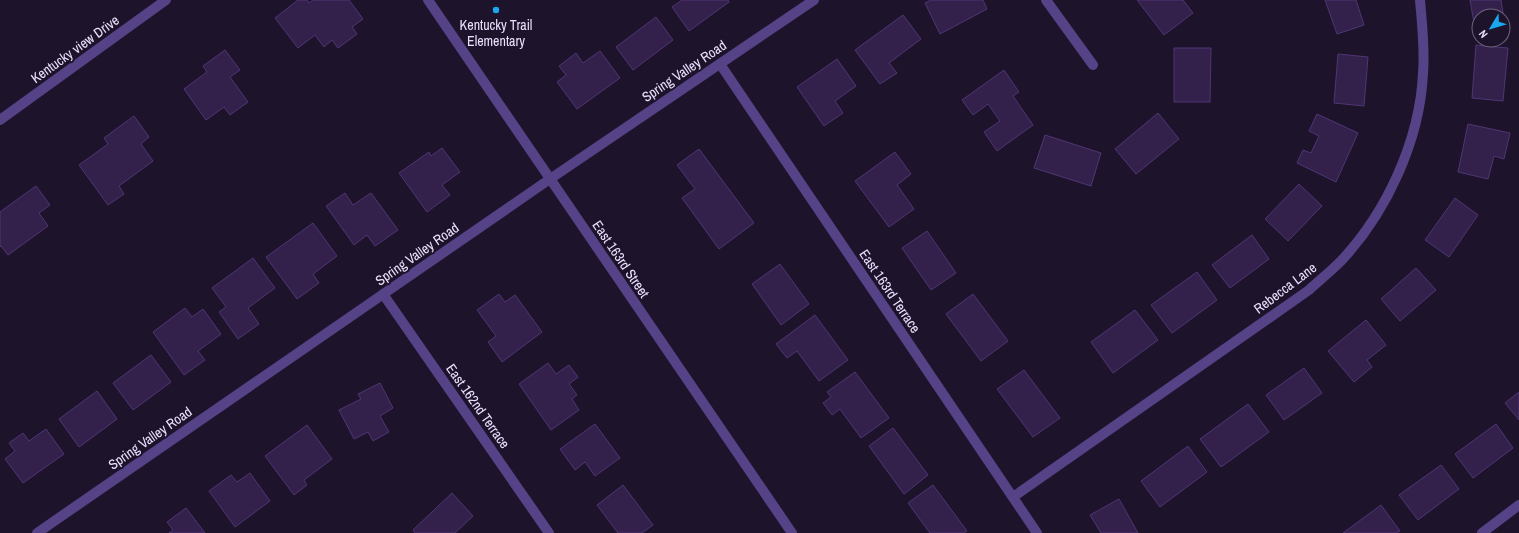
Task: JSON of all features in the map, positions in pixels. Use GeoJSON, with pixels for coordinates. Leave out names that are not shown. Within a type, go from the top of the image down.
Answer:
{"type":"FeatureCollection","features":[{"type":"Feature","properties":{"kind":"street","name":"Kentucky view Drive"},"geometry":{"type":"LineString","coordinates":[[0,120],[166,0]]}},
{"type":"Feature","properties":{"kind":"street","name":"East 163rd Street"},"geometry":{"type":"LineString","coordinates":[[428,0],[792,533]]}},
{"type":"Feature","properties":{"kind":"street","name":"Spring Valley Road"},"geometry":{"type":"LineString","coordinates":[[37,533],[550,179],[814,0]]}},
{"type":"Feature","properties":{"kind":"street"},"geometry":{"type":"LineString","coordinates":[[1046,0],[1093,65]]}},
{"type":"Feature","properties":{"kind":"street","name":"Rebecca Lane"},"geometry":{"type":"LineString","coordinates":[[1013,497],[1309,290],[1346,255],[1368,228],[1390,191],[1407,152],[1418,111],[1423,74],[1424,36],[1420,0]]}},
{"type":"Feature","properties":{"kind":"street","name":"East 163rd Terrace"},"geometry":{"type":"LineString","coordinates":[[720,64],[1037,533]]}},
{"type":"Feature","properties":{"kind":"street","name":"East 162nd Terrace"},"geometry":{"type":"LineString","coordinates":[[383,294],[549,533]]}},
{"type":"Feature","properties":{"kind":"street"},"geometry":{"type":"LineString","coordinates":[[1482,533],[1519,505]]}},
{"type":"Feature","properties":{"kind":"building"},"geometry":{"type":"Polygon","coordinates":[[[298,0],[307,0],[309,3],[313,0],[349,0],[363,19],[352,27],[357,34],[338,48],[332,40],[324,47],[315,35],[298,48],[275,18],[298,0]]]}},
{"type":"Feature","properties":{"kind":"building"},"geometry":{"type":"Polygon","coordinates":[[[682,0],[728,0],[729,2],[689,31],[672,7],[682,0]]]}},
{"type":"Feature","properties":{"kind":"building"},"geometry":{"type":"Polygon","coordinates":[[[931,0],[983,0],[987,9],[940,34],[925,3],[931,0]]]}},
{"type":"Feature","properties":{"kind":"building"},"geometry":{"type":"Polygon","coordinates":[[[1137,0],[1183,0],[1193,13],[1164,35],[1137,0]]]}},
{"type":"Feature","properties":{"kind":"building"},"geometry":{"type":"Polygon","coordinates":[[[1325,0],[1356,0],[1364,25],[1337,34],[1325,0]]]}},
{"type":"Feature","properties":{"kind":"building"},"geometry":{"type":"Polygon","coordinates":[[[1470,0],[1501,0],[1502,8],[1471,8],[1470,0]]]}},
{"type":"Feature","properties":{"kind":"building"},"geometry":{"type":"Polygon","coordinates":[[[903,15],[921,39],[889,63],[897,73],[880,84],[855,50],[903,15]]]}},
{"type":"Feature","properties":{"kind":"building"},"geometry":{"type":"Polygon","coordinates":[[[656,17],[673,40],[633,70],[616,47],[656,17]]]}},
{"type":"Feature","properties":{"kind":"building"},"geometry":{"type":"Polygon","coordinates":[[[1174,48],[1211,48],[1210,102],[1174,102],[1174,48]]]}},
{"type":"Feature","properties":{"kind":"building"},"geometry":{"type":"Polygon","coordinates":[[[1476,48],[1508,48],[1503,101],[1472,98],[1476,48]]]}},
{"type":"Feature","properties":{"kind":"building"},"geometry":{"type":"Polygon","coordinates":[[[225,50],[240,70],[230,77],[248,102],[230,115],[224,107],[206,120],[184,89],[207,72],[203,66],[225,50]]]}},
{"type":"Feature","properties":{"kind":"building"},"geometry":{"type":"Polygon","coordinates":[[[600,51],[620,78],[577,109],[557,82],[566,75],[559,66],[576,53],[583,63],[600,51]]]}},
{"type":"Feature","properties":{"kind":"building"},"geometry":{"type":"Polygon","coordinates":[[[1338,54],[1368,57],[1364,106],[1334,103],[1338,54]]]}},
{"type":"Feature","properties":{"kind":"building"},"geometry":{"type":"Polygon","coordinates":[[[837,59],[856,86],[835,101],[843,113],[824,126],[797,87],[837,59]]]}},
{"type":"Feature","properties":{"kind":"building"},"geometry":{"type":"Polygon","coordinates":[[[1004,70],[1019,92],[1013,96],[1033,125],[997,151],[984,132],[1000,121],[988,104],[973,115],[962,100],[1004,70]]]}},
{"type":"Feature","properties":{"kind":"building"},"geometry":{"type":"Polygon","coordinates":[[[1158,113],[1179,139],[1136,174],[1115,149],[1158,113]]]}},
{"type":"Feature","properties":{"kind":"building"},"geometry":{"type":"Polygon","coordinates":[[[1317,114],[1358,133],[1336,182],[1297,163],[1303,150],[1311,153],[1319,136],[1309,131],[1317,114]]]}},
{"type":"Feature","properties":{"kind":"building"},"geometry":{"type":"Polygon","coordinates":[[[134,116],[149,137],[141,144],[153,161],[119,186],[124,194],[108,205],[79,165],[108,144],[104,138],[134,116]]]}},
{"type":"Feature","properties":{"kind":"building"},"geometry":{"type":"Polygon","coordinates":[[[1468,124],[1510,133],[1504,159],[1494,156],[1488,179],[1458,172],[1468,124]]]}},
{"type":"Feature","properties":{"kind":"building"},"geometry":{"type":"Polygon","coordinates":[[[1045,135],[1101,153],[1091,186],[1034,168],[1045,135]]]}},
{"type":"Feature","properties":{"kind":"building"},"geometry":{"type":"Polygon","coordinates":[[[442,148],[460,172],[442,185],[450,195],[427,212],[399,173],[429,152],[431,156],[442,148]]]}},
{"type":"Feature","properties":{"kind":"building"},"geometry":{"type":"Polygon","coordinates":[[[699,149],[754,223],[719,249],[682,198],[695,189],[677,165],[699,149]]]}},
{"type":"Feature","properties":{"kind":"building"},"geometry":{"type":"Polygon","coordinates":[[[895,152],[911,174],[897,185],[914,209],[889,227],[855,181],[895,152]]]}},
{"type":"Feature","properties":{"kind":"building"},"geometry":{"type":"Polygon","coordinates":[[[1299,184],[1322,206],[1288,241],[1265,219],[1299,184]]]}},
{"type":"Feature","properties":{"kind":"building"},"geometry":{"type":"Polygon","coordinates":[[[36,186],[50,205],[39,213],[48,226],[8,255],[1,246],[0,247],[0,212],[36,186]]]}},
{"type":"Feature","properties":{"kind":"building"},"geometry":{"type":"Polygon","coordinates":[[[345,193],[353,205],[371,193],[398,230],[375,246],[367,235],[354,245],[326,206],[345,193]]]}},
{"type":"Feature","properties":{"kind":"building"},"geometry":{"type":"Polygon","coordinates":[[[1455,198],[1478,215],[1449,257],[1425,240],[1455,198]]]}},
{"type":"Feature","properties":{"kind":"building"},"geometry":{"type":"Polygon","coordinates":[[[313,223],[337,256],[313,274],[319,283],[297,299],[266,257],[313,223]]]}},
{"type":"Feature","properties":{"kind":"building"},"geometry":{"type":"Polygon","coordinates":[[[927,231],[956,273],[931,290],[902,248],[927,231]]]}},
{"type":"Feature","properties":{"kind":"building"},"geometry":{"type":"Polygon","coordinates":[[[1252,235],[1269,259],[1230,288],[1212,265],[1252,235]]]}},
{"type":"Feature","properties":{"kind":"building"},"geometry":{"type":"Polygon","coordinates":[[[253,258],[275,288],[248,308],[259,324],[238,339],[219,312],[226,307],[212,288],[253,258]]]}},
{"type":"Feature","properties":{"kind":"building"},"geometry":{"type":"Polygon","coordinates":[[[780,264],[809,304],[781,325],[752,284],[780,264]]]}},
{"type":"Feature","properties":{"kind":"building"},"geometry":{"type":"Polygon","coordinates":[[[1416,268],[1436,290],[1400,321],[1381,299],[1416,268]]]}},
{"type":"Feature","properties":{"kind":"building"},"geometry":{"type":"Polygon","coordinates":[[[1197,272],[1217,300],[1172,333],[1151,305],[1197,272]]]}},
{"type":"Feature","properties":{"kind":"building"},"geometry":{"type":"Polygon","coordinates":[[[499,294],[505,302],[515,295],[542,332],[502,362],[488,342],[496,336],[477,310],[499,294]]]}},
{"type":"Feature","properties":{"kind":"building"},"geometry":{"type":"Polygon","coordinates":[[[973,294],[1008,341],[981,361],[946,314],[973,294]]]}},
{"type":"Feature","properties":{"kind":"building"},"geometry":{"type":"Polygon","coordinates":[[[185,308],[192,317],[203,309],[221,334],[198,351],[205,360],[184,375],[153,332],[185,308]]]}},
{"type":"Feature","properties":{"kind":"building"},"geometry":{"type":"Polygon","coordinates":[[[1135,310],[1158,340],[1113,373],[1091,342],[1135,310]]]}},
{"type":"Feature","properties":{"kind":"building"},"geometry":{"type":"Polygon","coordinates":[[[815,315],[848,360],[819,381],[797,351],[787,358],[776,344],[815,315]]]}},
{"type":"Feature","properties":{"kind":"building"},"geometry":{"type":"Polygon","coordinates":[[[1366,320],[1386,345],[1367,360],[1372,367],[1354,382],[1328,351],[1366,320]]]}},
{"type":"Feature","properties":{"kind":"building"},"geometry":{"type":"Polygon","coordinates":[[[151,355],[171,382],[133,410],[113,383],[151,355]]]}},
{"type":"Feature","properties":{"kind":"building"},"geometry":{"type":"Polygon","coordinates":[[[548,363],[556,374],[569,365],[578,377],[569,384],[577,395],[572,399],[579,410],[551,430],[519,384],[548,363]]]}},
{"type":"Feature","properties":{"kind":"building"},"geometry":{"type":"Polygon","coordinates":[[[1304,368],[1322,393],[1284,420],[1266,395],[1304,368]]]}},
{"type":"Feature","properties":{"kind":"building"},"geometry":{"type":"Polygon","coordinates":[[[1024,370],[1060,418],[1033,437],[997,389],[1024,370]]]}},
{"type":"Feature","properties":{"kind":"building"},"geometry":{"type":"Polygon","coordinates":[[[855,372],[889,418],[861,438],[840,409],[832,415],[823,403],[831,397],[827,392],[855,372]]]}},
{"type":"Feature","properties":{"kind":"building"},"geometry":{"type":"Polygon","coordinates":[[[380,383],[393,408],[380,416],[389,432],[373,441],[368,432],[354,439],[339,410],[361,399],[358,394],[380,383]]]}},
{"type":"Feature","properties":{"kind":"building"},"geometry":{"type":"Polygon","coordinates":[[[97,391],[117,419],[79,447],[59,419],[97,391]]]}},
{"type":"Feature","properties":{"kind":"building"},"geometry":{"type":"Polygon","coordinates":[[[1519,392],[1519,420],[1505,403],[1519,392]]]}},
{"type":"Feature","properties":{"kind":"building"},"geometry":{"type":"Polygon","coordinates":[[[1248,404],[1269,432],[1221,467],[1200,439],[1248,404]]]}},
{"type":"Feature","properties":{"kind":"building"},"geometry":{"type":"Polygon","coordinates":[[[595,424],[620,458],[595,476],[585,462],[575,470],[560,449],[595,424]]]}},
{"type":"Feature","properties":{"kind":"building"},"geometry":{"type":"Polygon","coordinates":[[[1496,424],[1513,448],[1473,478],[1455,454],[1496,424]]]}},
{"type":"Feature","properties":{"kind":"building"},"geometry":{"type":"Polygon","coordinates":[[[307,425],[332,459],[304,480],[307,485],[294,495],[265,456],[307,425]]]}},
{"type":"Feature","properties":{"kind":"building"},"geometry":{"type":"Polygon","coordinates":[[[893,428],[928,475],[904,494],[869,446],[893,428]]]}},
{"type":"Feature","properties":{"kind":"building"},"geometry":{"type":"Polygon","coordinates":[[[46,429],[64,454],[23,483],[5,459],[15,451],[9,443],[23,433],[29,441],[46,429]]]}},
{"type":"Feature","properties":{"kind":"building"},"geometry":{"type":"Polygon","coordinates":[[[1188,446],[1207,472],[1160,507],[1141,481],[1188,446]]]}},
{"type":"Feature","properties":{"kind":"building"},"geometry":{"type":"Polygon","coordinates":[[[1441,465],[1459,489],[1418,520],[1399,495],[1441,465]]]}},
{"type":"Feature","properties":{"kind":"building"},"geometry":{"type":"Polygon","coordinates":[[[250,473],[270,501],[235,527],[209,491],[231,475],[237,482],[250,473]]]}},
{"type":"Feature","properties":{"kind":"building"},"geometry":{"type":"Polygon","coordinates":[[[623,485],[653,525],[642,533],[618,533],[597,505],[623,485]]]}},
{"type":"Feature","properties":{"kind":"building"},"geometry":{"type":"Polygon","coordinates":[[[933,485],[967,531],[964,533],[930,533],[908,503],[933,485]]]}},
{"type":"Feature","properties":{"kind":"building"},"geometry":{"type":"Polygon","coordinates":[[[452,493],[473,516],[455,533],[415,533],[413,530],[452,493]]]}},
{"type":"Feature","properties":{"kind":"building"},"geometry":{"type":"Polygon","coordinates":[[[1119,499],[1138,533],[1101,533],[1090,515],[1119,499]]]}},
{"type":"Feature","properties":{"kind":"building"},"geometry":{"type":"Polygon","coordinates":[[[1381,505],[1400,531],[1396,533],[1343,533],[1381,505]]]}},
{"type":"Feature","properties":{"kind":"building"},"geometry":{"type":"Polygon","coordinates":[[[186,508],[205,533],[169,533],[173,530],[167,522],[186,508]]]}},
{"type":"Feature","properties":{"kind":"place","name":"Kentucky Trail Elementary"},"geometry":{"type":"Point","coordinates":[496,10]}}]}
